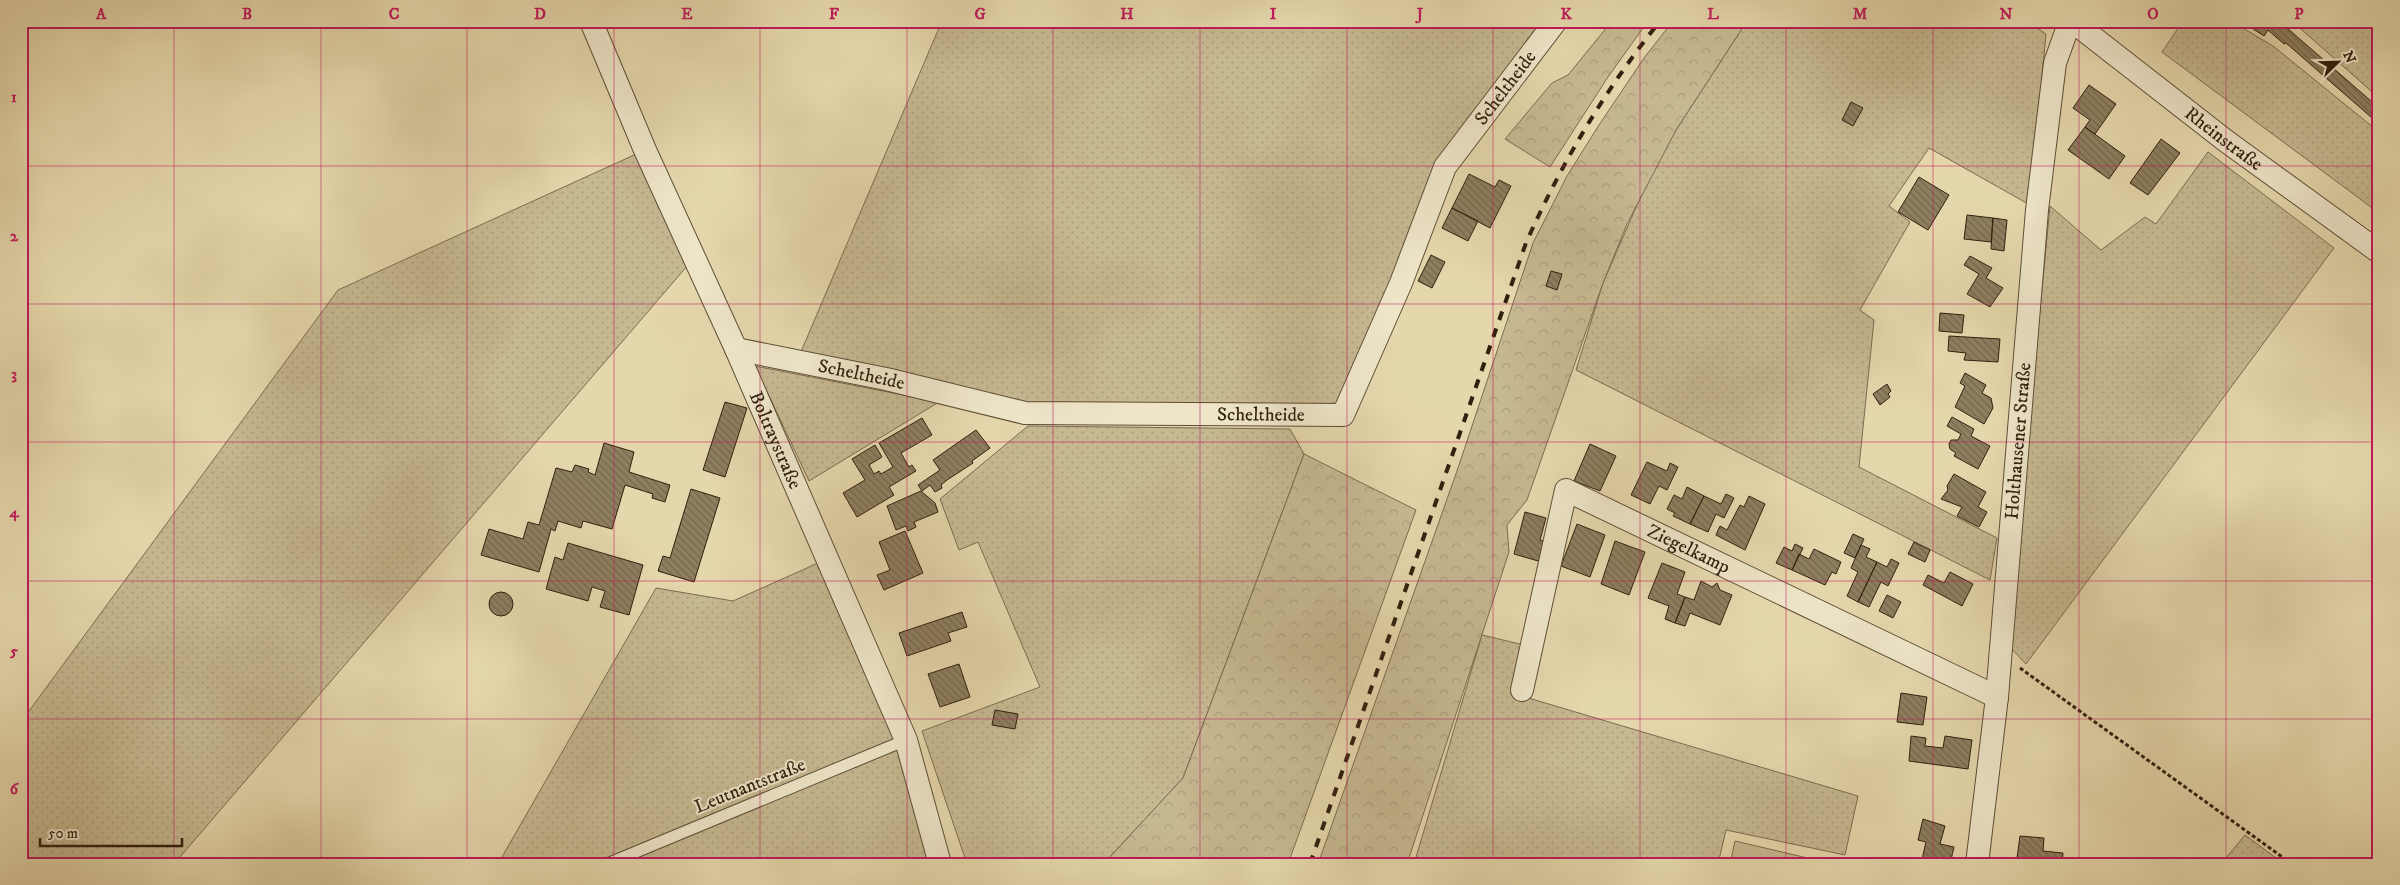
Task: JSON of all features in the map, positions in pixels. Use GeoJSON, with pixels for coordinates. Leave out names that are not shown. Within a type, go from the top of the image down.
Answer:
{"type":"FeatureCollection","features":[{"type":"Feature","properties":{"kind":"street","name":"Boltraystraße"},"geometry":{"type":"LineString","coordinates":[[592,21],[645,150],[736,349],[906,740],[940,864]]}},
{"type":"Feature","properties":{"kind":"street","name":"Scheltheide"},"geometry":{"type":"LineString","coordinates":[[736,349],[886,379],[1025,413],[1343,415],[1401,283],[1445,167],[1556,21]]}},
{"type":"Feature","properties":{"kind":"street","name":"Rheinstraße"},"geometry":{"type":"LineString","coordinates":[[2071,21],[2226,140],[2379,252]]}},
{"type":"Feature","properties":{"kind":"street","name":"Holthausener Straße"},"geometry":{"type":"LineString","coordinates":[[1977,864],[1997,696],[2037,210],[2055,63],[2071,21]]}},
{"type":"Feature","properties":{"kind":"street","name":"Ziegelkamp"},"geometry":{"type":"LineString","coordinates":[[1522,690],[1566,490],[1997,696]]}},
{"type":"Feature","properties":{"kind":"lane","name":"Leutnantstraße"},"geometry":{"type":"LineString","coordinates":[[607,864],[906,740]]}},
{"type":"Feature","properties":{"kind":"path"},"geometry":{"type":"LineString","coordinates":[[2000,657],[2017,665],[2292,864]]}},
{"type":"Feature","properties":{"kind":"green space"},"geometry":{"type":"Polygon","coordinates":[[[942,21],[1554,21],[1445,167],[1343,415],[1025,413],[797,361],[942,21]]]}},
{"type":"Feature","properties":{"kind":"green space"},"geometry":{"type":"Polygon","coordinates":[[[1612,21],[1648,21],[1608,77],[1550,167],[1505,139],[1552,83],[1568,75],[1612,21]]]}},
{"type":"Feature","properties":{"kind":"green space"},"geometry":{"type":"Polygon","coordinates":[[[1673,21],[1747,21],[1676,130],[1627,224],[1603,283],[1527,500],[1507,525],[1509,552],[1407,864],[1318,864],[1458,468],[1533,243],[1567,176],[1599,125],[1644,58],[1673,21]]]}},
{"type":"Feature","properties":{"kind":"green space"},"geometry":{"type":"Polygon","coordinates":[[[1747,21],[2027,21],[2046,34],[2030,205],[1929,148],[1889,206],[1910,222],[1860,310],[1874,320],[1859,467],[1997,538],[1990,580],[1576,370],[1603,283],[1648,180],[1676,130],[1747,21]]]}},
{"type":"Feature","properties":{"kind":"green space"},"geometry":{"type":"Polygon","coordinates":[[[2183,21],[2231,21],[2273,46],[2379,132],[2379,213],[2162,52],[2183,21]]]}},
{"type":"Feature","properties":{"kind":"green space"},"geometry":{"type":"Polygon","coordinates":[[[2379,21],[2379,98],[2293,22],[2379,21]]]}},
{"type":"Feature","properties":{"kind":"green space"},"geometry":{"type":"Polygon","coordinates":[[[645,150],[694,258],[174,864],[21,864],[21,722],[338,290],[645,150]]]}},
{"type":"Feature","properties":{"kind":"green space"},"geometry":{"type":"Polygon","coordinates":[[[2208,152],[2334,248],[2026,664],[2008,645],[2050,206],[2101,250],[2145,217],[2156,224],[2208,152]]]}},
{"type":"Feature","properties":{"kind":"green space"},"geometry":{"type":"Polygon","coordinates":[[[755,366],[939,402],[809,481],[755,366]]]}},
{"type":"Feature","properties":{"kind":"green space"},"geometry":{"type":"Polygon","coordinates":[[[1028,426],[1290,429],[1304,454],[1183,778],[1109,858],[1106,864],[967,864],[922,731],[1040,687],[978,542],[959,550],[940,499],[1028,426]]]}},
{"type":"Feature","properties":{"kind":"green space"},"geometry":{"type":"Polygon","coordinates":[[[1304,454],[1416,510],[1288,864],[1106,864],[1109,858],[1183,778],[1304,454]]]}},
{"type":"Feature","properties":{"kind":"green space"},"geometry":{"type":"Polygon","coordinates":[[[827,559],[940,864],[643,864],[636,852],[607,864],[498,864],[656,588],[733,601],[827,559]]]}},
{"type":"Feature","properties":{"kind":"green space"},"geometry":{"type":"Polygon","coordinates":[[[1482,635],[1528,646],[1515,694],[1858,796],[1845,855],[1726,830],[1718,864],[1414,864],[1482,635]]]}},
{"type":"Feature","properties":{"kind":"green space"},"geometry":{"type":"Polygon","coordinates":[[[2245,835],[2284,864],[2221,864],[2245,835]]]}},
{"type":"Feature","properties":{"kind":"green space"},"geometry":{"type":"Polygon","coordinates":[[[1735,841],[1816,860],[1815,864],[1730,864],[1735,841]]]}},
{"type":"Feature","properties":{"kind":"building"},"geometry":{"type":"Polygon","coordinates":[[[2241,21],[2279,21],[2379,108],[2379,124],[2286,43],[2284,44],[2268,30],[2264,36],[2241,21]]]}},
{"type":"Feature","properties":{"kind":"building"},"geometry":{"type":"Polygon","coordinates":[[[2089,85],[2116,104],[2095,134],[2085,127],[2090,120],[2073,108],[2089,85]]]}},
{"type":"Feature","properties":{"kind":"building"},"geometry":{"type":"Polygon","coordinates":[[[1851,102],[1863,108],[1853,126],[1842,120],[1851,102]]]}},
{"type":"Feature","properties":{"kind":"building"},"geometry":{"type":"Polygon","coordinates":[[[2085,127],[2125,156],[2109,179],[2068,150],[2085,127]]]}},
{"type":"Feature","properties":{"kind":"building"},"geometry":{"type":"Polygon","coordinates":[[[2161,139],[2180,153],[2148,195],[2130,183],[2161,139]]]}},
{"type":"Feature","properties":{"kind":"building"},"geometry":{"type":"Polygon","coordinates":[[[1469,174],[1495,187],[1499,180],[1511,186],[1490,228],[1452,208],[1469,174]]]}},
{"type":"Feature","properties":{"kind":"building"},"geometry":{"type":"Polygon","coordinates":[[[1919,177],[1949,195],[1928,230],[1898,212],[1919,177]]]}},
{"type":"Feature","properties":{"kind":"building"},"geometry":{"type":"Polygon","coordinates":[[[1452,208],[1478,221],[1468,241],[1442,228],[1452,208]]]}},
{"type":"Feature","properties":{"kind":"building"},"geometry":{"type":"Polygon","coordinates":[[[1967,215],[1993,218],[1991,242],[1964,239],[1967,215]]]}},
{"type":"Feature","properties":{"kind":"building"},"geometry":{"type":"Polygon","coordinates":[[[1993,218],[2007,220],[2004,251],[1991,249],[1993,218]]]}},
{"type":"Feature","properties":{"kind":"building"},"geometry":{"type":"Polygon","coordinates":[[[1431,255],[1445,262],[1432,288],[1418,281],[1431,255]]]}},
{"type":"Feature","properties":{"kind":"building"},"geometry":{"type":"Polygon","coordinates":[[[1970,256],[1992,268],[1986,278],[2003,288],[1990,307],[1967,294],[1979,274],[1964,265],[1970,256]]]}},
{"type":"Feature","properties":{"kind":"building"},"geometry":{"type":"Polygon","coordinates":[[[1551,271],[1562,274],[1557,290],[1546,286],[1551,271]]]}},
{"type":"Feature","properties":{"kind":"building"},"geometry":{"type":"Polygon","coordinates":[[[1940,313],[1964,315],[1962,333],[1939,331],[1940,313]]]}},
{"type":"Feature","properties":{"kind":"building"},"geometry":{"type":"Polygon","coordinates":[[[1949,336],[2000,339],[1998,362],[1964,360],[1966,353],[1948,351],[1949,336]]]}},
{"type":"Feature","properties":{"kind":"building"},"geometry":{"type":"Polygon","coordinates":[[[1965,373],[1986,385],[1982,393],[1991,398],[1993,408],[1984,424],[1955,407],[1965,386],[1960,383],[1965,373]]]}},
{"type":"Feature","properties":{"kind":"building"},"geometry":{"type":"Polygon","coordinates":[[[1887,384],[1891,391],[1888,394],[1890,397],[1880,405],[1873,394],[1887,384]]]}},
{"type":"Feature","properties":{"kind":"building"},"geometry":{"type":"Polygon","coordinates":[[[725,402],[747,408],[725,477],[703,470],[725,402]]]}},
{"type":"Feature","properties":{"kind":"building"},"geometry":{"type":"Polygon","coordinates":[[[1952,417],[1974,429],[1971,436],[1990,446],[1978,469],[1954,456],[1956,453],[1950,449],[1949,444],[1951,440],[1958,440],[1961,434],[1947,426],[1952,417]]]}},
{"type":"Feature","properties":{"kind":"building"},"geometry":{"type":"Polygon","coordinates":[[[922,418],[932,435],[901,453],[909,467],[912,465],[916,471],[889,487],[894,495],[857,517],[843,493],[865,480],[852,459],[875,445],[882,457],[869,465],[874,474],[879,471],[881,474],[893,467],[879,443],[922,418]]]}},
{"type":"Feature","properties":{"kind":"building"},"geometry":{"type":"Polygon","coordinates":[[[976,430],[990,448],[972,461],[973,463],[941,485],[942,488],[935,492],[930,485],[922,491],[918,485],[940,470],[933,460],[976,430]]]}},
{"type":"Feature","properties":{"kind":"building"},"geometry":{"type":"Polygon","coordinates":[[[604,443],[634,452],[629,472],[670,485],[665,502],[652,498],[653,494],[625,485],[612,529],[583,521],[581,528],[558,521],[555,531],[551,529],[539,572],[481,555],[489,529],[523,539],[528,522],[539,525],[556,468],[572,472],[575,465],[589,469],[588,472],[595,475],[604,443]]]}},
{"type":"Feature","properties":{"kind":"building"},"geometry":{"type":"Polygon","coordinates":[[[1590,444],[1616,456],[1600,491],[1574,481],[1590,444]]]}},
{"type":"Feature","properties":{"kind":"building"},"geometry":{"type":"Polygon","coordinates":[[[1647,462],[1667,471],[1670,463],[1678,467],[1667,490],[1659,486],[1650,504],[1631,495],[1647,462]]]}},
{"type":"Feature","properties":{"kind":"building"},"geometry":{"type":"Polygon","coordinates":[[[1954,474],[1986,492],[1978,507],[1987,512],[1979,527],[1957,516],[1962,507],[1941,499],[1948,490],[1947,486],[1954,474]]]}},
{"type":"Feature","properties":{"kind":"building"},"geometry":{"type":"Polygon","coordinates":[[[1687,487],[1704,496],[1690,524],[1673,516],[1675,513],[1667,509],[1674,495],[1682,499],[1687,487]]]}},
{"type":"Feature","properties":{"kind":"building"},"geometry":{"type":"Polygon","coordinates":[[[691,489],[720,498],[694,582],[658,571],[663,556],[670,558],[691,489]]]}},
{"type":"Feature","properties":{"kind":"building"},"geometry":{"type":"Polygon","coordinates":[[[921,491],[935,503],[938,512],[914,522],[916,527],[908,531],[906,526],[896,530],[887,506],[921,491]]]}},
{"type":"Feature","properties":{"kind":"building"},"geometry":{"type":"Polygon","coordinates":[[[1726,494],[1734,498],[1724,518],[1716,514],[1708,532],[1690,524],[1704,496],[1721,504],[1726,494]]]}},
{"type":"Feature","properties":{"kind":"building"},"geometry":{"type":"Polygon","coordinates":[[[1749,496],[1765,504],[1745,550],[1716,535],[1720,526],[1727,530],[1740,505],[1744,507],[1749,496]]]}},
{"type":"Feature","properties":{"kind":"building"},"geometry":{"type":"Polygon","coordinates":[[[1525,512],[1546,518],[1540,540],[1551,543],[1545,563],[1514,554],[1525,512]]]}},
{"type":"Feature","properties":{"kind":"building"},"geometry":{"type":"Polygon","coordinates":[[[1577,524],[1605,535],[1590,577],[1561,566],[1577,524]]]}},
{"type":"Feature","properties":{"kind":"building"},"geometry":{"type":"Polygon","coordinates":[[[905,531],[923,573],[884,590],[877,575],[890,570],[879,542],[905,531]]]}},
{"type":"Feature","properties":{"kind":"building"},"geometry":{"type":"Polygon","coordinates":[[[1853,534],[1864,539],[1855,558],[1844,553],[1853,534]]]}},
{"type":"Feature","properties":{"kind":"building"},"geometry":{"type":"Polygon","coordinates":[[[1615,541],[1645,552],[1629,595],[1601,584],[1615,541]]]}},
{"type":"Feature","properties":{"kind":"building"},"geometry":{"type":"Polygon","coordinates":[[[1914,542],[1930,550],[1925,562],[1908,554],[1914,542]]]}},
{"type":"Feature","properties":{"kind":"building"},"geometry":{"type":"Polygon","coordinates":[[[568,543],[643,565],[629,615],[600,607],[605,591],[592,587],[588,601],[546,589],[555,557],[563,560],[568,543]]]}},
{"type":"Feature","properties":{"kind":"building"},"geometry":{"type":"Polygon","coordinates":[[[1795,544],[1803,548],[1792,570],[1776,563],[1784,547],[1792,551],[1795,544]]]}},
{"type":"Feature","properties":{"kind":"building"},"geometry":{"type":"Polygon","coordinates":[[[1861,545],[1870,549],[1866,557],[1877,562],[1858,602],[1847,596],[1858,572],[1851,568],[1861,545]]]}},
{"type":"Feature","properties":{"kind":"building"},"geometry":{"type":"Polygon","coordinates":[[[1814,549],[1841,562],[1836,574],[1832,572],[1825,585],[1792,570],[1799,554],[1809,559],[1814,549]]]}},
{"type":"Feature","properties":{"kind":"building"},"geometry":{"type":"Polygon","coordinates":[[[1891,559],[1899,563],[1888,586],[1881,582],[1869,607],[1858,602],[1877,562],[1887,567],[1891,559]]]}},
{"type":"Feature","properties":{"kind":"building"},"geometry":{"type":"Polygon","coordinates":[[[1662,563],[1685,572],[1677,594],[1685,597],[1675,623],[1665,619],[1669,606],[1648,598],[1662,563]]]}},
{"type":"Feature","properties":{"kind":"building"},"geometry":{"type":"Polygon","coordinates":[[[1950,572],[1973,584],[1962,606],[1923,585],[1928,575],[1944,583],[1950,572]]]}},
{"type":"Feature","properties":{"kind":"building"},"geometry":{"type":"Polygon","coordinates":[[[1701,581],[1712,587],[1717,583],[1720,590],[1732,595],[1720,625],[1690,613],[1685,626],[1675,623],[1685,597],[1694,600],[1701,581]]]}},
{"type":"Feature","properties":{"kind":"building"},"geometry":{"type":"Polygon","coordinates":[[[501,592],[506,593],[512,599],[512,609],[506,615],[501,616],[496,615],[490,609],[489,604],[490,599],[496,593],[501,592]]]}},
{"type":"Feature","properties":{"kind":"building"},"geometry":{"type":"Polygon","coordinates":[[[1887,595],[1901,602],[1893,618],[1879,611],[1887,595]]]}},
{"type":"Feature","properties":{"kind":"building"},"geometry":{"type":"Polygon","coordinates":[[[962,612],[967,627],[948,633],[951,641],[907,656],[899,633],[962,612]]]}},
{"type":"Feature","properties":{"kind":"building"},"geometry":{"type":"Polygon","coordinates":[[[959,664],[970,697],[940,707],[928,674],[959,664]]]}},
{"type":"Feature","properties":{"kind":"building"},"geometry":{"type":"Polygon","coordinates":[[[1901,693],[1927,697],[1923,725],[1897,722],[1901,693]]]}},
{"type":"Feature","properties":{"kind":"building"},"geometry":{"type":"Polygon","coordinates":[[[995,710],[1018,714],[1015,729],[992,725],[995,710]]]}},
{"type":"Feature","properties":{"kind":"building"},"geometry":{"type":"Polygon","coordinates":[[[1911,736],[1926,738],[1925,746],[1943,748],[1945,736],[1972,740],[1968,769],[1909,761],[1911,736]]]}},
{"type":"Feature","properties":{"kind":"building"},"geometry":{"type":"Polygon","coordinates":[[[1923,819],[1945,826],[1940,844],[1954,847],[1950,864],[1921,864],[1926,842],[1918,840],[1923,819]]]}},
{"type":"Feature","properties":{"kind":"building"},"geometry":{"type":"Polygon","coordinates":[[[2020,836],[2044,838],[2043,851],[2063,853],[2062,864],[2017,858],[2020,836]]]}},
{"type":"Feature","properties":{"kind":"railway"},"geometry":{"type":"LineString","coordinates":[[1310,864],[1526,243],[1554,184],[1586,127],[1621,73],[1660,21]]}}]}
